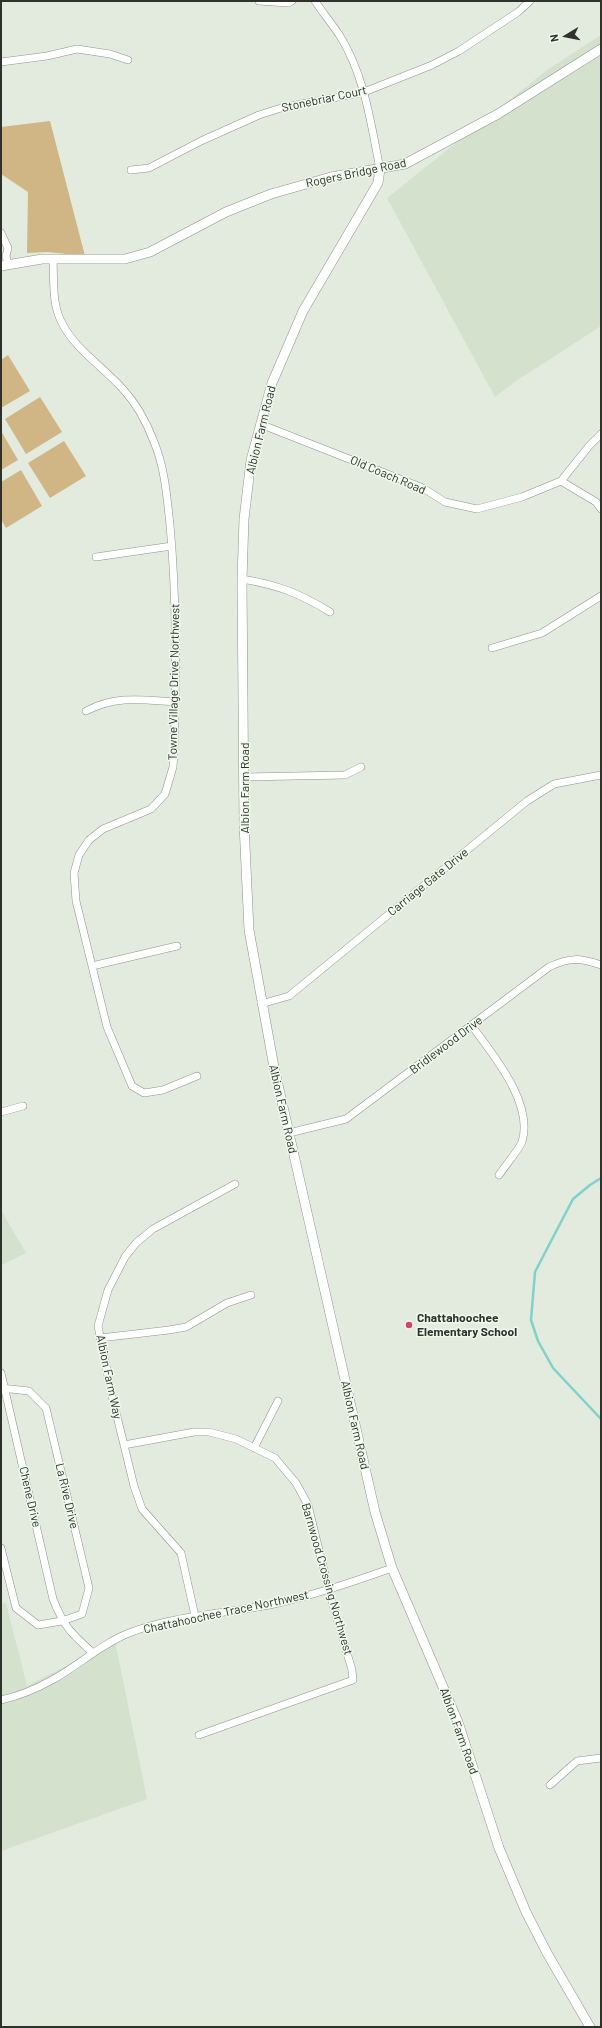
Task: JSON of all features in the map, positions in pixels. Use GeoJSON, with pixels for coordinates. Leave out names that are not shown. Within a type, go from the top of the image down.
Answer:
{"type":"FeatureCollection","features":[{"type":"Feature","properties":{"kind":"street"},"geometry":{"type":"LineString","coordinates":[[259,1],[288,3],[292,1]]}},
{"type":"Feature","properties":{"kind":"street"},"geometry":{"type":"LineString","coordinates":[[315,1],[341,37],[364,92],[380,169]]}},
{"type":"Feature","properties":{"kind":"street","name":"Stonebriar Court"},"geometry":{"type":"LineString","coordinates":[[131,170],[149,168],[201,141],[259,115],[281,108],[364,92],[432,65],[459,51],[518,12],[530,1]]}},
{"type":"Feature","properties":{"kind":"street"},"geometry":{"type":"LineString","coordinates":[[1,62],[47,56],[77,49],[110,54],[128,60]]}},
{"type":"Feature","properties":{"kind":"street","name":"Rogers Bridge Road"},"geometry":{"type":"LineString","coordinates":[[4,260],[53,259],[95,261],[132,258],[150,252],[226,212],[271,194],[331,177],[404,164],[421,157],[498,114],[601,49]]}},
{"type":"Feature","properties":{"kind":"street","name":"Albion Farm Road"},"geometry":{"type":"LineString","coordinates":[[380,169],[378,183],[303,311],[272,383],[251,460],[244,519],[242,579],[245,777],[244,824],[249,930],[261,1004],[289,1133],[375,1512],[392,1568],[458,1722],[502,1855],[526,1912],[590,2027]]}},
{"type":"Feature","properties":{"kind":"street"},"geometry":{"type":"LineString","coordinates":[[1,233],[8,248],[4,260]]}},
{"type":"Feature","properties":{"kind":"street","name":"Towne Village Drive Northwest"},"geometry":{"type":"LineString","coordinates":[[53,259],[55,298],[59,318],[71,339],[122,389],[139,411],[155,443],[163,474],[172,546],[176,622],[173,767],[165,794],[151,809],[103,829],[89,840],[79,855],[74,873],[76,901],[107,1027],[132,1086],[144,1093],[163,1090],[197,1076]]}},
{"type":"Feature","properties":{"kind":"street","name":"Old Coach Road"},"geometry":{"type":"LineString","coordinates":[[260,424],[423,488],[445,502],[470,508],[477,509],[522,497],[561,481]]}},
{"type":"Feature","properties":{"kind":"street"},"geometry":{"type":"LineString","coordinates":[[601,434],[589,446],[561,481],[596,502],[601,509]]}},
{"type":"Feature","properties":{"kind":"street"},"geometry":{"type":"LineString","coordinates":[[96,557],[172,546]]}},
{"type":"Feature","properties":{"kind":"street"},"geometry":{"type":"LineString","coordinates":[[242,579],[281,586],[308,598],[330,612]]}},
{"type":"Feature","properties":{"kind":"street"},"geometry":{"type":"LineString","coordinates":[[492,648],[542,633],[601,596]]}},
{"type":"Feature","properties":{"kind":"street"},"geometry":{"type":"LineString","coordinates":[[86,711],[105,702],[124,699],[175,702]]}},
{"type":"Feature","properties":{"kind":"street"},"geometry":{"type":"LineString","coordinates":[[245,777],[345,776],[361,767]]}},
{"type":"Feature","properties":{"kind":"street","name":"Carriage Gate Drive"},"geometry":{"type":"LineString","coordinates":[[261,1004],[289,996],[527,801],[554,784],[601,775]]}},
{"type":"Feature","properties":{"kind":"street"},"geometry":{"type":"LineString","coordinates":[[92,966],[176,946]]}},
{"type":"Feature","properties":{"kind":"street","name":"Bridlewood Drive"},"geometry":{"type":"LineString","coordinates":[[289,1133],[346,1119],[549,967],[568,959],[579,959],[601,965]]}},
{"type":"Feature","properties":{"kind":"street"},"geometry":{"type":"LineString","coordinates":[[472,1026],[507,1074],[524,1115],[522,1142],[499,1175]]}},
{"type":"Feature","properties":{"kind":"street"},"geometry":{"type":"LineString","coordinates":[[1,1112],[23,1106]]}},
{"type":"Feature","properties":{"kind":"street","name":"Albion Farm Way"},"geometry":{"type":"LineString","coordinates":[[195,1616],[181,1553],[142,1509],[124,1445],[98,1326],[108,1290],[125,1257],[136,1242],[154,1229],[235,1184]]}},
{"type":"Feature","properties":{"kind":"street"},"geometry":{"type":"LineString","coordinates":[[100,1338],[186,1327],[227,1303],[251,1295]]}},
{"type":"Feature","properties":{"kind":"street","name":"Chene Drive"},"geometry":{"type":"LineString","coordinates":[[1,1373],[53,1599],[62,1621],[72,1634],[93,1653]]}},
{"type":"Feature","properties":{"kind":"street","name":"La Rive Drive"},"geometry":{"type":"LineString","coordinates":[[3,1387],[29,1390],[46,1408],[89,1588],[82,1614],[62,1621]]}},
{"type":"Feature","properties":{"kind":"street"},"geometry":{"type":"LineString","coordinates":[[254,1448],[278,1401]]}},
{"type":"Feature","properties":{"kind":"street","name":"Barnwood Crossing Northwest"},"geometry":{"type":"LineString","coordinates":[[124,1445],[194,1432],[209,1432],[236,1439],[275,1458],[296,1483],[308,1505],[329,1590],[352,1670],[353,1680],[199,1735]]}},
{"type":"Feature","properties":{"kind":"street"},"geometry":{"type":"LineString","coordinates":[[1,1548],[16,1608],[38,1625],[62,1621]]}},
{"type":"Feature","properties":{"kind":"street","name":"Chattahoochee Trace Northwest"},"geometry":{"type":"LineString","coordinates":[[1,1700],[23,1694],[52,1680],[93,1653],[128,1633],[164,1622],[273,1604],[329,1590],[392,1568]]}},
{"type":"Feature","properties":{"kind":"street"},"geometry":{"type":"LineString","coordinates":[[550,1785],[577,1761],[601,1758]]}},
{"type":"Feature","properties":{"kind":"shaded area"},"geometry":{"type":"Polygon","coordinates":[[[601,35],[601,326],[516,381],[495,397],[387,198],[547,70],[601,35]]]}},
{"type":"Feature","properties":{"kind":"shaded area"},"geometry":{"type":"Polygon","coordinates":[[[50,121],[85,256],[48,252],[27,253],[28,192],[1,174],[1,127],[50,121]]]}},
{"type":"Feature","properties":{"kind":"shaded area"},"geometry":{"type":"Polygon","coordinates":[[[8,355],[30,391],[1,408],[1,360],[8,355]]]}},
{"type":"Feature","properties":{"kind":"shaded area"},"geometry":{"type":"Polygon","coordinates":[[[40,397],[62,432],[26,454],[5,419],[40,397]]]}},
{"type":"Feature","properties":{"kind":"shaded area"},"geometry":{"type":"Polygon","coordinates":[[[1,431],[18,460],[1,470],[1,431]]]}},
{"type":"Feature","properties":{"kind":"shaded area"},"geometry":{"type":"Polygon","coordinates":[[[64,441],[86,476],[50,498],[28,463],[64,441]]]}},
{"type":"Feature","properties":{"kind":"shaded area"},"geometry":{"type":"Polygon","coordinates":[[[21,470],[42,506],[6,528],[1,519],[1,482],[21,470]]]}},
{"type":"Feature","properties":{"kind":"shaded area"},"geometry":{"type":"Polygon","coordinates":[[[1,1210],[26,1253],[1,1265],[1,1210]]]}},
{"type":"Feature","properties":{"kind":"shaded area"},"geometry":{"type":"Polygon","coordinates":[[[6,1603],[27,1686],[115,1641],[147,1799],[1,1851],[1,1604],[6,1603]]]}},
{"type":"Feature","properties":{"kind":"waterway"},"geometry":{"type":"LineString","coordinates":[[601,1178],[573,1199],[535,1272],[531,1320],[538,1341],[553,1368],[601,1419]]}},
{"type":"Feature","properties":{"kind":"place","name":"Chattahoochee Elementary School"},"geometry":{"type":"Point","coordinates":[409,1325]}}]}
